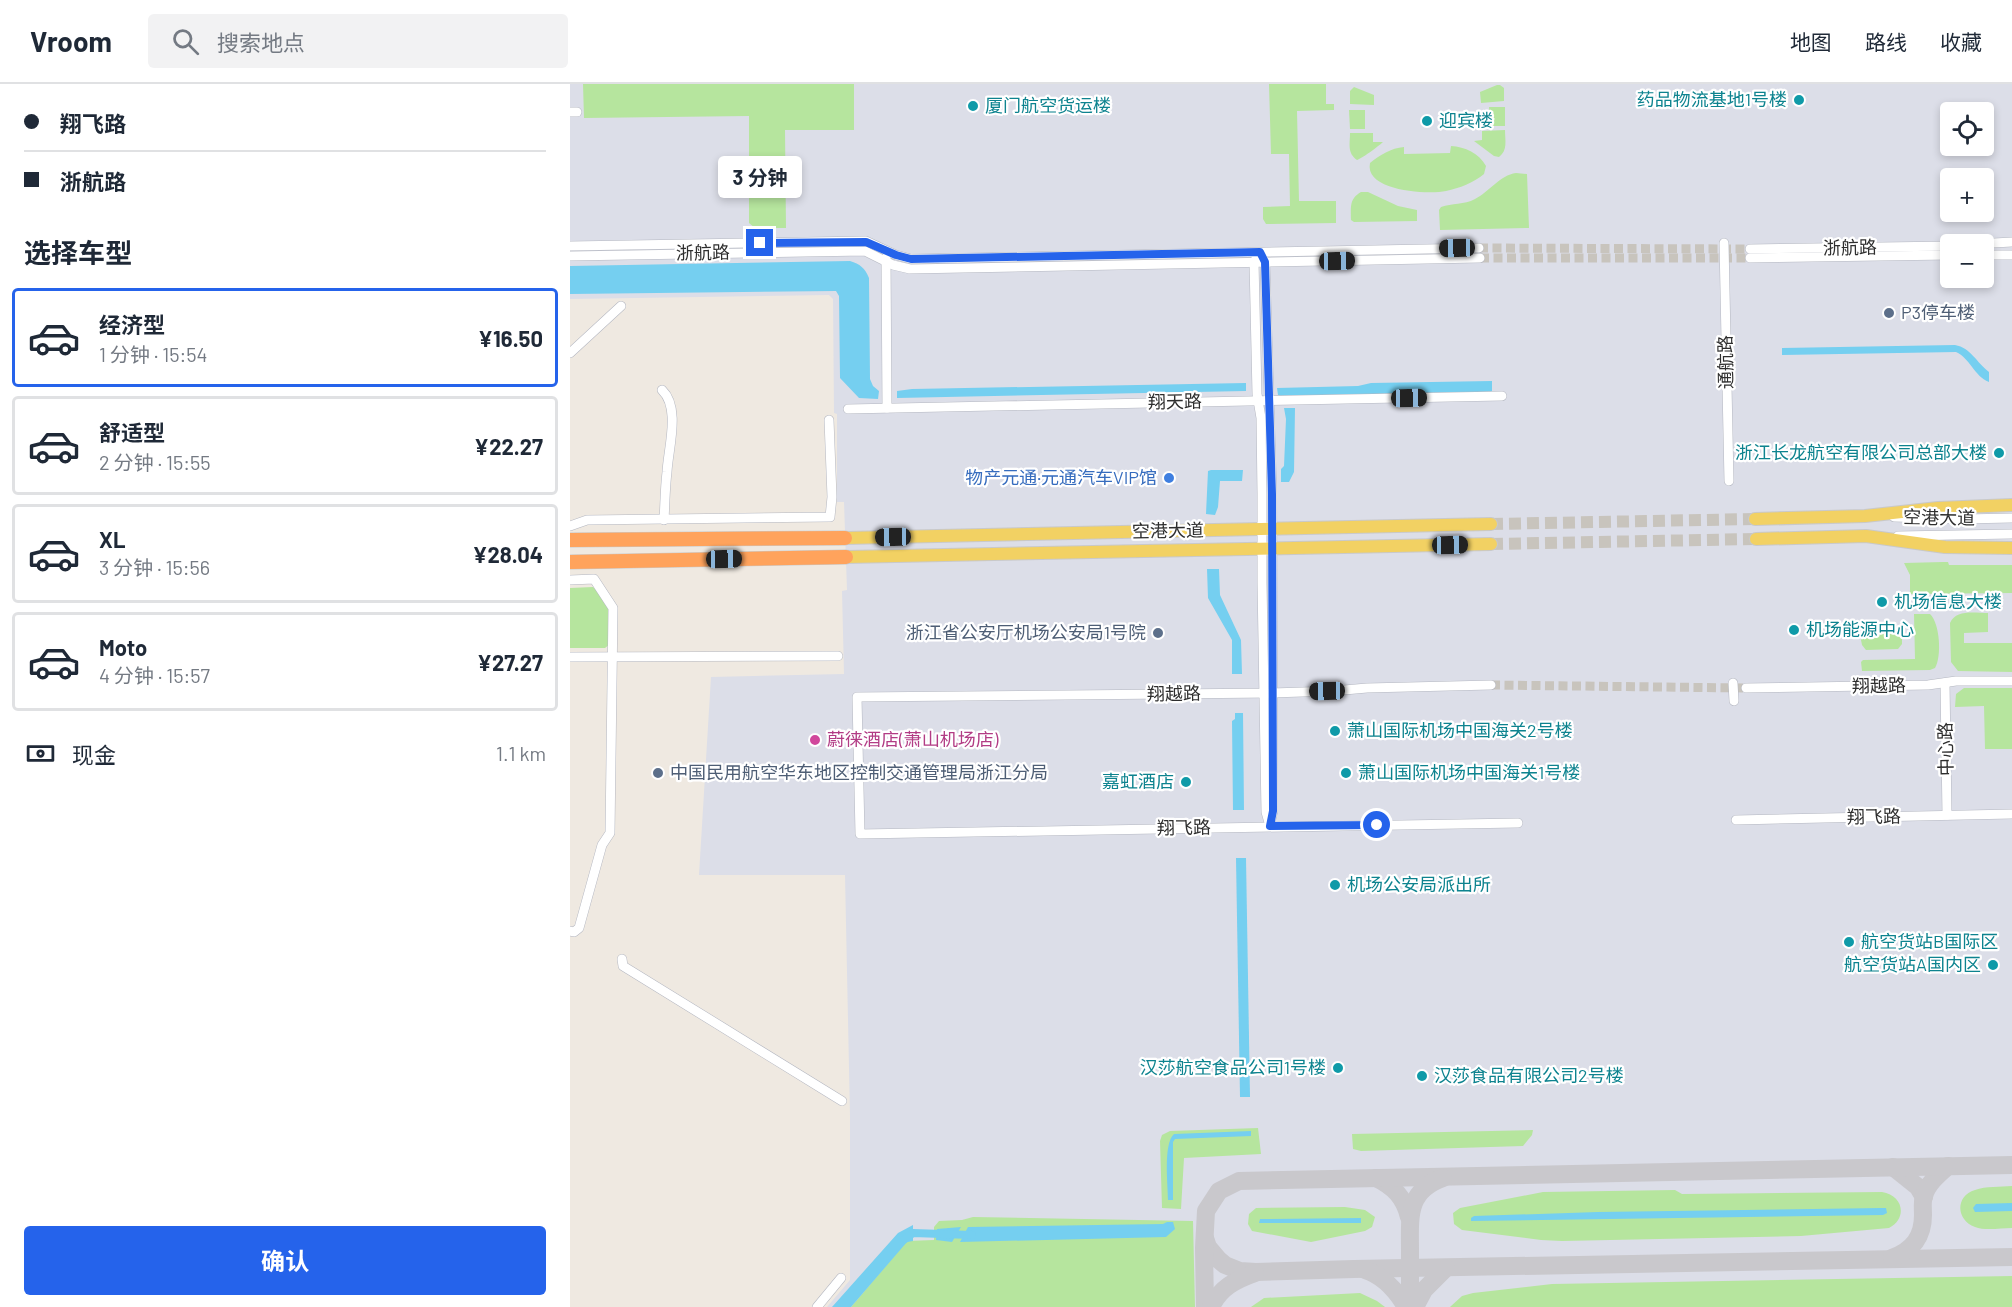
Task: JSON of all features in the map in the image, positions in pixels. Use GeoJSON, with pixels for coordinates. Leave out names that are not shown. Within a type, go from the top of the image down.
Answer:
{"type":"FeatureCollection","features":[{"type":"Feature","properties":{"kind":"highway"},"geometry":{"type":"LineString","coordinates":[[570,540],[845,538]]}},
{"type":"Feature","properties":{"kind":"highway"},"geometry":{"type":"LineString","coordinates":[[570,562],[846,557]]}},
{"type":"Feature","properties":{"kind":"main road","name":"空港大道"},"geometry":{"type":"LineString","coordinates":[[1755,519],[1865,516],[1963,506],[2012,505]]}},
{"type":"Feature","properties":{"kind":"main road","name":"空港大道"},"geometry":{"type":"LineString","coordinates":[[845,538],[1491,524]]}},
{"type":"Feature","properties":{"kind":"main road","name":"空港大道"},"geometry":{"type":"LineString","coordinates":[[1756,539],[1866,536],[1964,548],[2012,548]]}},
{"type":"Feature","properties":{"kind":"main road","name":"空港大道"},"geometry":{"type":"LineString","coordinates":[[846,557],[1491,544]]}},
{"type":"Feature","properties":{"kind":"street","name":"浙航路"},"geometry":{"type":"LineString","coordinates":[[570,246],[866,242],[911,259],[1260,252],[1479,253],[1265,262],[910,269],[865,251],[570,256]]}},
{"type":"Feature","properties":{"kind":"street"},"geometry":{"type":"LineString","coordinates":[[1994,243],[2012,242]]}},
{"type":"Feature","properties":{"kind":"street","name":"通航路"},"geometry":{"type":"LineString","coordinates":[[1724,243],[1729,481]]}},
{"type":"Feature","properties":{"kind":"street","name":"浙航路"},"geometry":{"type":"LineString","coordinates":[[1940,246],[1750,254],[1940,255]]}},
{"type":"Feature","properties":{"kind":"street"},"geometry":{"type":"LineString","coordinates":[[886,250],[887,408]]}},
{"type":"Feature","properties":{"kind":"street"},"geometry":{"type":"LineString","coordinates":[[1260,252],[1265,262],[1269,401],[1268,693],[1273,811],[1270,826]]}},
{"type":"Feature","properties":{"kind":"street"},"geometry":{"type":"LineString","coordinates":[[1260,252],[1254,262],[1258,401],[1261,418],[1267,529]]}},
{"type":"Feature","properties":{"kind":"street"},"geometry":{"type":"LineString","coordinates":[[1994,255],[2012,255]]}},
{"type":"Feature","properties":{"kind":"street"},"geometry":{"type":"LineString","coordinates":[[570,352],[621,306]]}},
{"type":"Feature","properties":{"kind":"street"},"geometry":{"type":"LineString","coordinates":[[662,390],[668,396],[671,411],[672,447],[667,469],[664,520]]}},
{"type":"Feature","properties":{"kind":"street","name":"翔天路"},"geometry":{"type":"LineString","coordinates":[[848,409],[1502,396]]}},
{"type":"Feature","properties":{"kind":"street"},"geometry":{"type":"LineString","coordinates":[[570,526],[587,520],[830,518],[832,497],[829,420]]}},
{"type":"Feature","properties":{"kind":"street","name":"空港大道"},"geometry":{"type":"LineString","coordinates":[[1865,516],[2012,519]]}},
{"type":"Feature","properties":{"kind":"street","name":"空港大道"},"geometry":{"type":"LineString","coordinates":[[1866,536],[2012,534]]}},
{"type":"Feature","properties":{"kind":"street"},"geometry":{"type":"LineString","coordinates":[[570,580],[594,579],[613,608],[610,833],[602,845],[579,928],[574,932],[570,931]]}},
{"type":"Feature","properties":{"kind":"street"},"geometry":{"type":"LineString","coordinates":[[570,657],[838,656]]}},
{"type":"Feature","properties":{"kind":"street","name":"翔越路"},"geometry":{"type":"LineString","coordinates":[[1746,688],[2012,681]]}},
{"type":"Feature","properties":{"kind":"street"},"geometry":{"type":"LineString","coordinates":[[1733,683],[1734,701]]}},
{"type":"Feature","properties":{"kind":"street","name":"中心路"},"geometry":{"type":"LineString","coordinates":[[1945,683],[1947,815]]}},
{"type":"Feature","properties":{"kind":"street","name":"翔越路"},"geometry":{"type":"LineString","coordinates":[[860,824],[857,697],[1268,693],[1367,688],[1491,686]]}},
{"type":"Feature","properties":{"kind":"street","name":"翔飞路"},"geometry":{"type":"LineString","coordinates":[[1736,820],[2012,814]]}},
{"type":"Feature","properties":{"kind":"street","name":"翔飞路"},"geometry":{"type":"LineString","coordinates":[[860,824],[860,834],[1518,823]]}},
{"type":"Feature","properties":{"kind":"street"},"geometry":{"type":"LineString","coordinates":[[622,959],[623,966],[842,1101]]}},
{"type":"Feature","properties":{"kind":"street"},"geometry":{"type":"LineString","coordinates":[[817,1307],[841,1278]]}},
{"type":"Feature","properties":{"kind":"shaded area"},"geometry":{"type":"Polygon","coordinates":[[[570,84],[2012,84],[2012,1307],[827,1307],[850,1280],[850,1116],[845,875],[699,875],[711,677],[844,674],[842,591],[847,590],[844,502],[837,502],[833,299],[829,295],[570,299],[570,84]]]}},
{"type":"Feature","properties":{"kind":"green space"},"geometry":{"type":"Polygon","coordinates":[[[583,84],[854,84],[854,130],[785,130],[786,228],[755,228],[749,223],[749,116],[584,118],[583,84]]]}},
{"type":"Feature","properties":{"kind":"green space"},"geometry":{"type":"Polygon","coordinates":[[[1269,84],[1326,84],[1326,104],[1334,104],[1334,110],[1297,111],[1299,201],[1336,201],[1336,223],[1266,224],[1263,219],[1263,207],[1290,206],[1289,154],[1271,154],[1269,84]]]}},
{"type":"Feature","properties":{"kind":"green space"},"geometry":{"type":"Polygon","coordinates":[[[1497,85],[1504,88],[1504,101],[1481,103],[1480,92],[1497,85]]]}},
{"type":"Feature","properties":{"kind":"green space"},"geometry":{"type":"Polygon","coordinates":[[[1354,87],[1374,95],[1374,105],[1350,104],[1350,91],[1354,87]]]}},
{"type":"Feature","properties":{"kind":"green space"},"geometry":{"type":"Polygon","coordinates":[[[1489,107],[1505,107],[1505,126],[1490,126],[1489,107]]]}},
{"type":"Feature","properties":{"kind":"green space"},"geometry":{"type":"Polygon","coordinates":[[[1349,110],[1365,110],[1365,129],[1350,129],[1349,110]]]}},
{"type":"Feature","properties":{"kind":"green space"},"geometry":{"type":"Polygon","coordinates":[[[1505,130],[1505,148],[1499,157],[1494,156],[1474,141],[1482,140],[1482,131],[1505,130]]]}},
{"type":"Feature","properties":{"kind":"green space"},"geometry":{"type":"Polygon","coordinates":[[[1350,133],[1373,133],[1373,142],[1383,142],[1357,160],[1350,151],[1350,133]]]}},
{"type":"Feature","properties":{"kind":"green space"},"geometry":{"type":"Polygon","coordinates":[[[1451,146],[1476,154],[1486,166],[1484,174],[1471,183],[1456,188],[1426,192],[1399,189],[1387,185],[1377,180],[1371,172],[1370,163],[1395,149],[1404,147],[1404,154],[1450,153],[1451,146]]]}},
{"type":"Feature","properties":{"kind":"green space"},"geometry":{"type":"Polygon","coordinates":[[[1516,173],[1527,174],[1529,228],[1440,230],[1439,210],[1441,207],[1471,201],[1500,180],[1516,173]]]}},
{"type":"Feature","properties":{"kind":"green space"},"geometry":{"type":"Polygon","coordinates":[[[1361,192],[1368,192],[1398,206],[1417,210],[1417,221],[1354,222],[1351,220],[1352,204],[1354,197],[1361,192]]]}},
{"type":"Feature","properties":{"kind":"green space"},"geometry":{"type":"Polygon","coordinates":[[[1948,562],[1949,565],[2012,565],[2012,593],[1910,594],[1910,575],[1904,563],[1948,562]]]}},
{"type":"Feature","properties":{"kind":"green space"},"geometry":{"type":"Polygon","coordinates":[[[593,587],[604,600],[609,613],[610,644],[605,648],[570,648],[570,588],[593,587]]]}},
{"type":"Feature","properties":{"kind":"green space"},"geometry":{"type":"Polygon","coordinates":[[[1988,613],[1988,632],[1964,633],[1964,643],[2012,643],[2012,672],[1958,671],[1951,662],[1950,623],[1961,614],[1988,613]]]}},
{"type":"Feature","properties":{"kind":"green space"},"geometry":{"type":"Polygon","coordinates":[[[1914,614],[1930,614],[1936,625],[1939,656],[1935,668],[1862,671],[1861,662],[1863,660],[1915,659],[1914,614]]]}},
{"type":"Feature","properties":{"kind":"green space"},"geometry":{"type":"Polygon","coordinates":[[[1866,634],[1898,634],[1902,639],[1902,644],[1898,649],[1866,650],[1861,640],[1866,634]]]}},
{"type":"Feature","properties":{"kind":"green space"},"geometry":{"type":"Polygon","coordinates":[[[1964,688],[2012,688],[2012,749],[1985,749],[1984,706],[1955,707],[1956,694],[1964,688]]]}},
{"type":"Feature","properties":{"kind":"green space"},"geometry":{"type":"Polygon","coordinates":[[[1258,1128],[1261,1154],[1184,1158],[1181,1209],[1162,1208],[1160,1141],[1162,1135],[1170,1131],[1258,1128]]]}},
{"type":"Feature","properties":{"kind":"green space"},"geometry":{"type":"Polygon","coordinates":[[[1533,1130],[1532,1135],[1523,1146],[1361,1151],[1353,1149],[1352,1134],[1533,1130]]]}},
{"type":"Feature","properties":{"kind":"green space"},"geometry":{"type":"Polygon","coordinates":[[[2012,1186],[2012,1228],[1979,1228],[1964,1219],[1960,1208],[1961,1202],[1968,1193],[1984,1188],[2012,1186]]]}},
{"type":"Feature","properties":{"kind":"green space"},"geometry":{"type":"Polygon","coordinates":[[[1675,1190],[1682,1194],[1882,1192],[1895,1197],[1901,1213],[1895,1224],[1889,1228],[1801,1236],[1562,1241],[1462,1230],[1454,1224],[1453,1213],[1460,1208],[1543,1192],[1675,1190]]]}},
{"type":"Feature","properties":{"kind":"green space"},"geometry":{"type":"Polygon","coordinates":[[[1345,1207],[1365,1210],[1375,1217],[1372,1227],[1365,1231],[1311,1242],[1252,1231],[1248,1224],[1249,1214],[1256,1208],[1345,1207]]]}},
{"type":"Feature","properties":{"kind":"green space"},"geometry":{"type":"Polygon","coordinates":[[[973,1217],[1193,1221],[1195,1307],[851,1307],[907,1241],[934,1240],[934,1227],[939,1221],[973,1217]]]}},
{"type":"Feature","properties":{"kind":"green space"},"geometry":{"type":"Polygon","coordinates":[[[2012,1276],[2012,1307],[1450,1307],[1462,1296],[1473,1293],[1552,1284],[2012,1276]]]}},
{"type":"Feature","properties":{"kind":"green space"},"geometry":{"type":"Polygon","coordinates":[[[1360,1293],[1385,1307],[1251,1307],[1264,1298],[1360,1293]]]}},
{"type":"Feature","properties":{"kind":"water"},"geometry":{"type":"Polygon","coordinates":[[[850,261],[862,267],[869,278],[870,379],[879,391],[878,399],[859,398],[840,378],[839,296],[836,291],[570,294],[570,266],[850,261]]]}},
{"type":"Feature","properties":{"kind":"water"},"geometry":{"type":"Polygon","coordinates":[[[1955,345],[1969,352],[1989,372],[1989,382],[1979,376],[1965,358],[1956,352],[1782,355],[1782,348],[1955,345]]]}},
{"type":"Feature","properties":{"kind":"water"},"geometry":{"type":"Polygon","coordinates":[[[1492,381],[1490,393],[1283,397],[1278,395],[1277,388],[1358,386],[1371,383],[1492,381]]]}},
{"type":"Feature","properties":{"kind":"water"},"geometry":{"type":"Polygon","coordinates":[[[1246,383],[1246,391],[897,398],[897,391],[912,389],[1246,383]]]}},
{"type":"Feature","properties":{"kind":"water"},"geometry":{"type":"Polygon","coordinates":[[[1284,408],[1295,408],[1294,472],[1289,482],[1281,482],[1286,419],[1284,408]]]}},
{"type":"Feature","properties":{"kind":"water"},"geometry":{"type":"Polygon","coordinates":[[[1243,470],[1242,481],[1220,481],[1218,507],[1215,515],[1206,514],[1208,471],[1243,470]]]}},
{"type":"Feature","properties":{"kind":"water"},"geometry":{"type":"Polygon","coordinates":[[[1207,569],[1219,569],[1220,595],[1241,640],[1242,674],[1232,674],[1232,640],[1208,598],[1207,569]]]}},
{"type":"Feature","properties":{"kind":"water"},"geometry":{"type":"Polygon","coordinates":[[[1235,713],[1243,713],[1244,810],[1233,810],[1232,721],[1235,719],[1235,713]]]}},
{"type":"Feature","properties":{"kind":"water"},"geometry":{"type":"Polygon","coordinates":[[[1236,858],[1246,858],[1250,1097],[1240,1097],[1236,858]]]}},
{"type":"Feature","properties":{"kind":"water"},"geometry":{"type":"Polygon","coordinates":[[[1251,1131],[1251,1136],[1175,1139],[1173,1142],[1173,1200],[1168,1200],[1167,1155],[1168,1146],[1174,1134],[1251,1131]]]}},
{"type":"Feature","properties":{"kind":"water"},"geometry":{"type":"Polygon","coordinates":[[[2012,1203],[2012,1211],[1975,1212],[1973,1208],[1976,1204],[2012,1203]]]}},
{"type":"Feature","properties":{"kind":"water"},"geometry":{"type":"Polygon","coordinates":[[[1886,1208],[1887,1213],[1883,1215],[1471,1221],[1474,1216],[1598,1212],[1886,1208]]]}},
{"type":"Feature","properties":{"kind":"water"},"geometry":{"type":"Polygon","coordinates":[[[1361,1218],[1361,1223],[1259,1223],[1260,1219],[1361,1218]]]}},
{"type":"Feature","properties":{"kind":"water"},"geometry":{"type":"Polygon","coordinates":[[[1173,1222],[1175,1229],[1166,1237],[960,1242],[968,1227],[1163,1224],[1173,1222]]]}},
{"type":"Feature","properties":{"kind":"water"},"geometry":{"type":"Polygon","coordinates":[[[913,1225],[913,1241],[907,1242],[851,1307],[832,1307],[898,1233],[913,1225]]]}},
{"type":"Feature","properties":{"kind":"water"},"geometry":{"type":"Polygon","coordinates":[[[961,1227],[952,1242],[936,1240],[937,1229],[961,1227]]]}},
{"type":"Feature","properties":{"kind":"waterway"},"geometry":{"type":"LineString","coordinates":[[905,1239],[913,1233],[972,1235]]}},
{"type":"Feature","properties":{"kind":"taxiway"},"geometry":{"type":"LineString","coordinates":[[1205,1307],[1206,1211],[1219,1191],[1239,1181],[2012,1165]]}},
{"type":"Feature","properties":{"kind":"taxiway"},"geometry":{"type":"LineString","coordinates":[[1892,1258],[1911,1247],[1919,1236],[1923,1223],[1923,1200],[1928,1187],[1948,1166]]}},
{"type":"Feature","properties":{"kind":"taxiway"},"geometry":{"type":"LineString","coordinates":[[1893,1167],[1918,1187],[1924,1197]]}},
{"type":"Feature","properties":{"kind":"taxiway"},"geometry":{"type":"LineString","coordinates":[[1376,1178],[1397,1193],[1409,1217]]}},
{"type":"Feature","properties":{"kind":"taxiway"},"geometry":{"type":"LineString","coordinates":[[1410,1307],[1410,1228],[1413,1207],[1422,1190],[1443,1178]]}},
{"type":"Feature","properties":{"kind":"taxiway"},"geometry":{"type":"LineString","coordinates":[[1205,1238],[1208,1247],[1225,1265],[1240,1271],[1256,1272],[2012,1257]]}},
{"type":"Feature","properties":{"kind":"taxiway"},"geometry":{"type":"LineString","coordinates":[[1415,1307],[1424,1290],[1446,1268]]}},
{"type":"Feature","properties":{"kind":"taxiway"},"geometry":{"type":"LineString","coordinates":[[1365,1270],[1389,1284],[1406,1307]]}},
{"type":"Feature","properties":{"kind":"taxiway"},"geometry":{"type":"LineString","coordinates":[[1211,1307],[1229,1286],[1255,1273]]}},
{"type":"Feature","properties":{"kind":"tunnel"},"geometry":{"type":"LineString","coordinates":[[1479,248],[1750,249]]}},
{"type":"Feature","properties":{"kind":"tunnel"},"geometry":{"type":"LineString","coordinates":[[1480,258],[1750,258]]}},
{"type":"Feature","properties":{"kind":"tunnel"},"geometry":{"type":"LineString","coordinates":[[1491,524],[1755,519]]}},
{"type":"Feature","properties":{"kind":"tunnel"},"geometry":{"type":"LineString","coordinates":[[1491,544],[1756,539]]}},
{"type":"Feature","properties":{"kind":"tunnel"},"geometry":{"type":"LineString","coordinates":[[1491,685],[1746,688]]}},
{"type":"Feature","properties":{"kind":"place","name":"药品物流基地1号楼"},"geometry":{"type":"Point","coordinates":[1799,100]}},
{"type":"Feature","properties":{"kind":"place","name":"厦门航空货运楼"},"geometry":{"type":"Point","coordinates":[973,106]}},
{"type":"Feature","properties":{"kind":"place","name":"迎宾楼"},"geometry":{"type":"Point","coordinates":[1427,121]}},
{"type":"Feature","properties":{"kind":"place","name":"P3停车楼"},"geometry":{"type":"Point","coordinates":[1889,313]}},
{"type":"Feature","properties":{"kind":"place","name":"浙江长龙航空有限公司总部大楼"},"geometry":{"type":"Point","coordinates":[1999,453]}},
{"type":"Feature","properties":{"kind":"place","name":"物产元通·元通汽车VIP馆"},"geometry":{"type":"Point","coordinates":[1169,478]}},
{"type":"Feature","properties":{"kind":"place","name":"机场信息大楼"},"geometry":{"type":"Point","coordinates":[1882,602]}},
{"type":"Feature","properties":{"kind":"place","name":"机场能源中心"},"geometry":{"type":"Point","coordinates":[1794,630]}},
{"type":"Feature","properties":{"kind":"place","name":"浙江省公安厅机场公安局1号院"},"geometry":{"type":"Point","coordinates":[1158,633]}},
{"type":"Feature","properties":{"kind":"place","name":"萧山国际机场中国海关2号楼"},"geometry":{"type":"Point","coordinates":[1335,731]}},
{"type":"Feature","properties":{"kind":"place","name":"蔚徕酒店(萧山机场店)"},"geometry":{"type":"Point","coordinates":[815,740]}},
{"type":"Feature","properties":{"kind":"place","name":"中国民用航空华东地区控制交通管理局浙江分局"},"geometry":{"type":"Point","coordinates":[658,773]}},
{"type":"Feature","properties":{"kind":"place","name":"萧山国际机场中国海关1号楼"},"geometry":{"type":"Point","coordinates":[1346,773]}},
{"type":"Feature","properties":{"kind":"place","name":"嘉虹酒店"},"geometry":{"type":"Point","coordinates":[1186,782]}},
{"type":"Feature","properties":{"kind":"place","name":"机场公安局派出所"},"geometry":{"type":"Point","coordinates":[1335,885]}},
{"type":"Feature","properties":{"kind":"place","name":"航空货站B国际区"},"geometry":{"type":"Point","coordinates":[1849,942]}},
{"type":"Feature","properties":{"kind":"place","name":"航空货站A国内区"},"geometry":{"type":"Point","coordinates":[1993,965]}},
{"type":"Feature","properties":{"kind":"place","name":"汉莎航空食品公司1号楼"},"geometry":{"type":"Point","coordinates":[1338,1068]}},
{"type":"Feature","properties":{"kind":"place","name":"汉莎食品有限公司2号楼"},"geometry":{"type":"Point","coordinates":[1422,1076]}},
{"type":"Feature","properties":{"kind":"route"},"geometry":{"type":"LineString","coordinates":[[760,243],[866,242],[873,243],[903,258],[911,259],[1260,252],[1265,262],[1271,475],[1273,811],[1270,826],[1377,825]]}}]}
